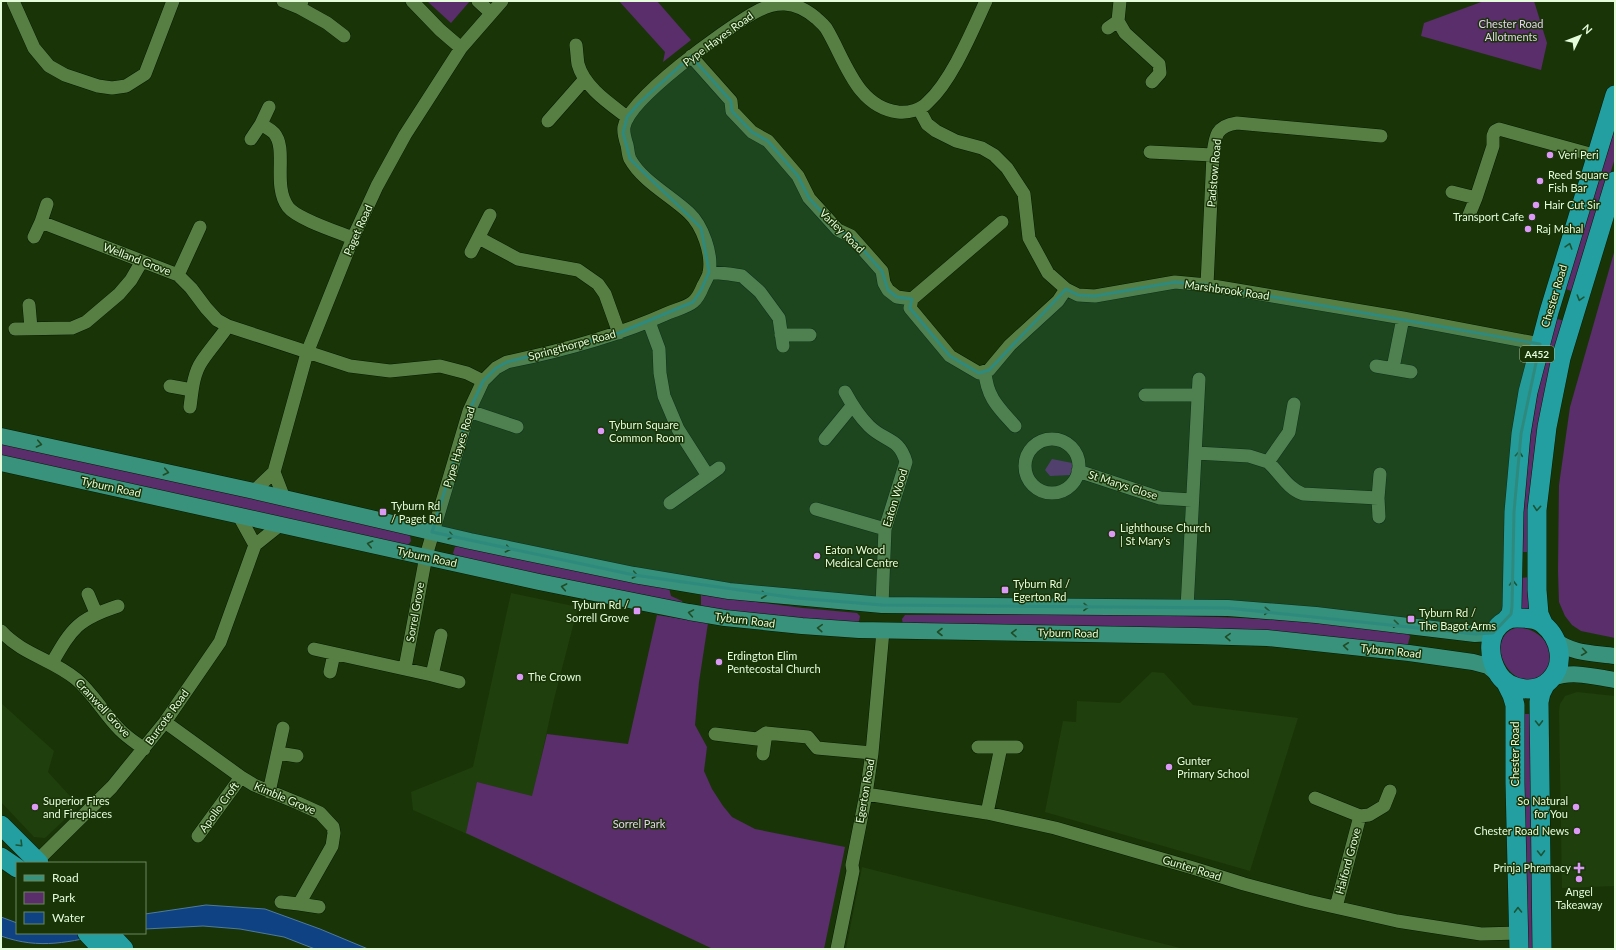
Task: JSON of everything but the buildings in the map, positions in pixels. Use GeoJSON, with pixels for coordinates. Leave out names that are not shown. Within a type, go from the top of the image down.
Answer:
{"type":"FeatureCollection","features":[{"type":"Feature","properties":{"kind":"highway","name":"Chester Road"},"geometry":{"type":"LineString","coordinates":[[1499,626],[1511,614],[1512,607],[1514,512],[1521,434],[1528,392],[1540,344],[1615,95]]}},
{"type":"Feature","properties":{"kind":"highway","name":"A452"},"geometry":{"type":"LineString","coordinates":[[1543,623],[1539,614],[1536,590],[1537,510],[1547,427],[1561,358],[1615,181]]}},
{"type":"Feature","properties":{"kind":"highway"},"geometry":{"type":"LineString","coordinates":[[1542,949],[1539,702],[1540,694],[1549,682],[1557,671],[1560,663],[1560,651],[1555,640],[1543,623],[1532,619],[1517,618],[1499,626],[1490,644],[1494,664],[1502,678],[1518,687],[1529,689],[1549,682]]}},
{"type":"Feature","properties":{"kind":"highway","name":"Chester Road"},"geometry":{"type":"LineString","coordinates":[[1502,678],[1512,695],[1515,705],[1515,790],[1519,941]]}},
{"type":"Feature","properties":{"kind":"highway"},"geometry":{"type":"LineString","coordinates":[[1,825],[38,862]]}},
{"type":"Feature","properties":{"kind":"highway"},"geometry":{"type":"LineString","coordinates":[[1,857],[16,867]]}},
{"type":"Feature","properties":{"kind":"highway"},"geometry":{"type":"LineString","coordinates":[[88,934],[102,949]]}},
{"type":"Feature","properties":{"kind":"main road"},"geometry":{"type":"LineString","coordinates":[[1,436],[254,491],[432,532],[634,575],[729,591],[882,605],[1228,608],[1301,614],[1476,634],[1499,626]]}},
{"type":"Feature","properties":{"kind":"main road","name":"Tyburn Road"},"geometry":{"type":"LineString","coordinates":[[1,463],[539,582],[689,612],[802,626],[882,631],[1267,638],[1409,653],[1473,662],[1488,666],[1502,678]]}},
{"type":"Feature","properties":{"kind":"main road"},"geometry":{"type":"LineString","coordinates":[[882,605],[882,631]]}},
{"type":"Feature","properties":{"kind":"main road"},"geometry":{"type":"LineString","coordinates":[[1555,640],[1564,647],[1574,650],[1615,656]]}},
{"type":"Feature","properties":{"kind":"main road"},"geometry":{"type":"LineString","coordinates":[[1549,682],[1561,674],[1615,680]]}},
{"type":"Feature","properties":{"kind":"street"},"geometry":{"type":"LineString","coordinates":[[13,1],[34,48],[49,66],[65,75],[98,86],[112,88],[126,86],[146,74],[173,1]]}},
{"type":"Feature","properties":{"kind":"street"},"geometry":{"type":"LineString","coordinates":[[283,1],[301,5],[344,36]]}},
{"type":"Feature","properties":{"kind":"street"},"geometry":{"type":"LineString","coordinates":[[412,1],[440,30],[461,48]]}},
{"type":"Feature","properties":{"kind":"street"},"geometry":{"type":"LineString","coordinates":[[478,1],[491,13]]}},
{"type":"Feature","properties":{"kind":"street","name":"Paget Road"},"geometry":{"type":"LineString","coordinates":[[274,472],[307,352],[353,238],[377,186],[405,135],[461,48],[502,1]]}},
{"type":"Feature","properties":{"kind":"street"},"geometry":{"type":"LineString","coordinates":[[919,109],[929,102],[943,86],[968,40],[986,1]]}},
{"type":"Feature","properties":{"kind":"street"},"geometry":{"type":"LineString","coordinates":[[1120,1],[1113,24],[1159,64],[1160,74],[1152,82]]}},
{"type":"Feature","properties":{"kind":"street","name":"Pype Hayes Road"},"geometry":{"type":"LineString","coordinates":[[625,122],[639,103],[691,56],[757,10],[772,4],[782,3],[792,3],[806,9],[824,25],[854,82],[876,106],[888,111],[903,113],[919,109]]}},
{"type":"Feature","properties":{"kind":"street"},"geometry":{"type":"LineString","coordinates":[[576,46],[578,65],[585,79],[625,122]]}},
{"type":"Feature","properties":{"kind":"street","name":"Varley Road"},"geometry":{"type":"LineString","coordinates":[[691,56],[731,101],[732,111],[752,132],[768,141],[798,176],[809,198],[838,230],[851,236],[882,271],[884,283],[888,290],[897,297],[912,299]]}},
{"type":"Feature","properties":{"kind":"street"},"geometry":{"type":"LineString","coordinates":[[548,121],[585,79]]}},
{"type":"Feature","properties":{"kind":"street"},"geometry":{"type":"LineString","coordinates":[[252,139],[269,108]]}},
{"type":"Feature","properties":{"kind":"street","name":"Marshbrook Road"},"geometry":{"type":"LineString","coordinates":[[919,109],[927,124],[936,131],[956,141],[982,148],[994,155],[1007,168],[1024,194],[1029,238],[1048,273],[1066,289],[1078,295],[1095,296],[1176,282],[1207,285],[1402,318],[1540,344]]}},
{"type":"Feature","properties":{"kind":"street","name":"Springthorpe Road"},"geometry":{"type":"LineString","coordinates":[[496,368],[507,362],[619,333],[649,322],[694,302],[701,290],[709,272],[708,253],[701,228],[689,213],[644,176],[630,159],[623,133],[625,122]]}},
{"type":"Feature","properties":{"kind":"street"},"geometry":{"type":"LineString","coordinates":[[261,124],[274,134],[280,146],[280,189],[288,207],[298,216],[353,238]]}},
{"type":"Feature","properties":{"kind":"street","name":"Padstow Road"},"geometry":{"type":"LineString","coordinates":[[1207,285],[1213,155],[1217,134],[1226,125],[1231,124],[1382,136]]}},
{"type":"Feature","properties":{"kind":"street"},"geometry":{"type":"LineString","coordinates":[[1469,215],[1493,146],[1493,136],[1495,131],[1499,129],[1597,156]]}},
{"type":"Feature","properties":{"kind":"street"},"geometry":{"type":"LineString","coordinates":[[1150,152],[1213,155]]}},
{"type":"Feature","properties":{"kind":"street"},"geometry":{"type":"LineString","coordinates":[[1452,192],[1476,198]]}},
{"type":"Feature","properties":{"kind":"street"},"geometry":{"type":"LineString","coordinates":[[34,237],[47,204]]}},
{"type":"Feature","properties":{"kind":"street"},"geometry":{"type":"LineString","coordinates":[[471,252],[490,215]]}},
{"type":"Feature","properties":{"kind":"street","name":"Welland Grove"},"geometry":{"type":"LineString","coordinates":[[41,222],[178,275],[191,288],[217,320],[228,326],[350,366],[371,370],[390,371],[440,366],[467,373],[482,381]]}},
{"type":"Feature","properties":{"kind":"street"},"geometry":{"type":"LineString","coordinates":[[1002,222],[966,261],[912,299],[910,308],[950,356],[978,373],[989,370],[1010,345],[1058,301],[1066,289]]}},
{"type":"Feature","properties":{"kind":"street"},"geometry":{"type":"LineString","coordinates":[[178,275],[200,227]]}},
{"type":"Feature","properties":{"kind":"street"},"geometry":{"type":"LineString","coordinates":[[479,238],[518,259],[578,270],[598,284],[605,294],[619,333]]}},
{"type":"Feature","properties":{"kind":"street"},"geometry":{"type":"LineString","coordinates":[[15,329],[72,328],[86,322],[119,294],[132,280],[142,261]]}},
{"type":"Feature","properties":{"kind":"street"},"geometry":{"type":"LineString","coordinates":[[709,272],[742,276],[760,292],[779,318],[782,341],[810,335]]}},
{"type":"Feature","properties":{"kind":"street"},"geometry":{"type":"LineString","coordinates":[[29,305],[32,328]]}},
{"type":"Feature","properties":{"kind":"street"},"geometry":{"type":"LineString","coordinates":[[1393,368],[1402,318]]}},
{"type":"Feature","properties":{"kind":"street"},"geometry":{"type":"LineString","coordinates":[[649,322],[659,349],[660,373],[664,396],[678,429],[708,476]]}},
{"type":"Feature","properties":{"kind":"street"},"geometry":{"type":"LineString","coordinates":[[190,407],[192,390],[201,362],[219,340],[228,326]]}},
{"type":"Feature","properties":{"kind":"street"},"geometry":{"type":"LineString","coordinates":[[1376,366],[1411,372]]}},
{"type":"Feature","properties":{"kind":"street","name":"Pype Hayes Road"},"geometry":{"type":"LineString","coordinates":[[426,556],[469,411],[482,381],[496,368]]}},
{"type":"Feature","properties":{"kind":"street"},"geometry":{"type":"LineString","coordinates":[[985,372],[986,384],[992,400],[1015,426]]}},
{"type":"Feature","properties":{"kind":"street"},"geometry":{"type":"LineString","coordinates":[[1187,608],[1199,379]]}},
{"type":"Feature","properties":{"kind":"street"},"geometry":{"type":"LineString","coordinates":[[170,386],[192,390]]}},
{"type":"Feature","properties":{"kind":"street","name":"Eaton Wood"},"geometry":{"type":"LineString","coordinates":[[845,392],[852,406],[870,427],[895,443],[903,451],[906,462],[885,529],[882,605]]}},
{"type":"Feature","properties":{"kind":"street"},"geometry":{"type":"LineString","coordinates":[[1144,394],[1198,396]]}},
{"type":"Feature","properties":{"kind":"street"},"geometry":{"type":"LineString","coordinates":[[1268,462],[1289,432],[1294,404]]}},
{"type":"Feature","properties":{"kind":"street"},"geometry":{"type":"LineString","coordinates":[[825,439],[852,406]]}},
{"type":"Feature","properties":{"kind":"street"},"geometry":{"type":"LineString","coordinates":[[469,411],[517,427]]}},
{"type":"Feature","properties":{"kind":"street","name":"St Marys Close"},"geometry":{"type":"LineString","coordinates":[[1056,439],[1070,446],[1077,455],[1079,463],[1078,471],[1073,483],[1064,490],[1055,493],[1041,491],[1031,483],[1026,473],[1025,460],[1033,446],[1044,440],[1056,439]]}},
{"type":"Feature","properties":{"kind":"street"},"geometry":{"type":"LineString","coordinates":[[1196,453],[1249,456],[1268,462],[1293,490],[1303,494],[1378,498]]}},
{"type":"Feature","properties":{"kind":"street"},"geometry":{"type":"LineString","coordinates":[[670,503],[719,468]]}},
{"type":"Feature","properties":{"kind":"street","name":"St Marys Close"},"geometry":{"type":"LineString","coordinates":[[1078,471],[1160,498],[1192,500]]}},
{"type":"Feature","properties":{"kind":"street"},"geometry":{"type":"LineString","coordinates":[[254,491],[274,472],[284,498]]}},
{"type":"Feature","properties":{"kind":"street"},"geometry":{"type":"LineString","coordinates":[[1379,517],[1378,498],[1380,474]]}},
{"type":"Feature","properties":{"kind":"street"},"geometry":{"type":"LineString","coordinates":[[816,509],[885,529]]}},
{"type":"Feature","properties":{"kind":"street"},"geometry":{"type":"LineString","coordinates":[[239,516],[255,545],[280,525]]}},
{"type":"Feature","properties":{"kind":"street","name":"Burcote Road"},"geometry":{"type":"LineString","coordinates":[[38,862],[112,787],[144,749],[165,722],[220,642],[255,545]]}},
{"type":"Feature","properties":{"kind":"street","name":"Sorrel Grove"},"geometry":{"type":"LineString","coordinates":[[405,668],[426,556]]}},
{"type":"Feature","properties":{"kind":"street"},"geometry":{"type":"LineString","coordinates":[[88,594],[96,613]]}},
{"type":"Feature","properties":{"kind":"street"},"geometry":{"type":"LineString","coordinates":[[52,663],[68,635],[81,622],[96,613],[118,606]]}},
{"type":"Feature","properties":{"kind":"street","name":"Cranwell Grove"},"geometry":{"type":"LineString","coordinates":[[1,631],[10,641],[21,648],[52,663],[75,678],[91,694],[120,730],[144,749]]}},
{"type":"Feature","properties":{"kind":"street","name":"Egerton Road"},"geometry":{"type":"LineString","coordinates":[[837,949],[853,870],[852,865],[866,794],[872,753],[882,631]]}},
{"type":"Feature","properties":{"kind":"street"},"geometry":{"type":"LineString","coordinates":[[432,675],[441,635]]}},
{"type":"Feature","properties":{"kind":"street"},"geometry":{"type":"LineString","coordinates":[[314,649],[405,668],[459,682]]}},
{"type":"Feature","properties":{"kind":"street"},"geometry":{"type":"LineString","coordinates":[[330,672],[334,654]]}},
{"type":"Feature","properties":{"kind":"street","name":"Kimble Grove"},"geometry":{"type":"LineString","coordinates":[[165,722],[254,786],[320,813],[333,827],[334,833],[332,846],[299,904]]}},
{"type":"Feature","properties":{"kind":"street"},"geometry":{"type":"LineString","coordinates":[[269,792],[282,728]]}},
{"type":"Feature","properties":{"kind":"street"},"geometry":{"type":"LineString","coordinates":[[715,734],[757,739],[766,733],[808,737],[817,748],[872,753]]}},
{"type":"Feature","properties":{"kind":"street"},"geometry":{"type":"LineString","coordinates":[[763,754],[766,733]]}},
{"type":"Feature","properties":{"kind":"street"},"geometry":{"type":"LineString","coordinates":[[978,747],[1017,747]]}},
{"type":"Feature","properties":{"kind":"street"},"geometry":{"type":"LineString","coordinates":[[987,813],[1001,747]]}},
{"type":"Feature","properties":{"kind":"street"},"geometry":{"type":"LineString","coordinates":[[278,753],[297,756]]}},
{"type":"Feature","properties":{"kind":"street","name":"Apollo Croft"},"geometry":{"type":"LineString","coordinates":[[198,836],[240,777]]}},
{"type":"Feature","properties":{"kind":"street","name":"Halford Grove"},"geometry":{"type":"LineString","coordinates":[[1315,798],[1360,816],[1369,815],[1384,806],[1390,791]]}},
{"type":"Feature","properties":{"kind":"street","name":"Gunter Road"},"geometry":{"type":"LineString","coordinates":[[866,794],[987,813],[1054,828],[1244,884],[1308,901],[1397,921],[1474,932],[1519,941]]}},
{"type":"Feature","properties":{"kind":"street","name":"Halford Grove"},"geometry":{"type":"LineString","coordinates":[[1336,907],[1360,816]]}},
{"type":"Feature","properties":{"kind":"street"},"geometry":{"type":"LineString","coordinates":[[281,902],[319,907]]}},
{"type":"Feature","properties":{"kind":"highlighted area"},"geometry":{"type":"Polygon","coordinates":[[[691,56],[731,101],[732,111],[752,132],[768,141],[798,176],[809,198],[838,230],[851,236],[882,271],[888,290],[897,297],[912,299],[910,308],[950,356],[979,373],[989,370],[1066,289],[1078,295],[1095,296],[1175,282],[1207,285],[1540,344],[1521,434],[1514,512],[1511,614],[1493,633],[1475,634],[1228,608],[882,605],[796,598],[634,575],[432,532],[469,411],[483,381],[496,368],[507,362],[619,333],[693,302],[701,290],[709,272],[701,228],[630,159],[623,133],[627,117],[639,103],[691,56]]]}},
{"type":"Feature","properties":{"kind":"shaded area"},"geometry":{"type":"Polygon","coordinates":[[[511,593],[578,607],[554,699],[519,857],[413,810],[411,792],[473,767],[511,593]]]}},
{"type":"Feature","properties":{"kind":"shaded area","name":"Gunter Primary School"},"geometry":{"type":"Polygon","coordinates":[[[1152,672],[1164,673],[1193,705],[1298,718],[1250,871],[1045,812],[1063,721],[1076,722],[1077,701],[1120,703],[1152,672]]]}},
{"type":"Feature","properties":{"kind":"shaded area"},"geometry":{"type":"Polygon","coordinates":[[[1577,692],[1615,696],[1615,886],[1562,888],[1559,711],[1560,704],[1565,696],[1577,692]]]}},
{"type":"Feature","properties":{"kind":"shaded area"},"geometry":{"type":"Polygon","coordinates":[[[1,703],[54,751],[48,772],[79,806],[45,838],[34,837],[1,802],[1,703]]]}},
{"type":"Feature","properties":{"kind":"shaded area"},"geometry":{"type":"Polygon","coordinates":[[[862,867],[1184,949],[846,949],[862,867]]]}},
{"type":"Feature","properties":{"kind":"green space"},"geometry":{"type":"Polygon","coordinates":[[[427,1],[470,1],[451,23],[427,1]]]}},
{"type":"Feature","properties":{"kind":"green space"},"geometry":{"type":"Polygon","coordinates":[[[619,1],[657,1],[691,40],[663,62],[665,52],[619,1]]]}},
{"type":"Feature","properties":{"kind":"green space","name":"Chester Road Allotments"},"geometry":{"type":"Polygon","coordinates":[[[1484,1],[1534,1],[1547,43],[1541,70],[1421,36],[1424,23],[1484,1]]]}},
{"type":"Feature","properties":{"kind":"green space"},"geometry":{"type":"Polygon","coordinates":[[[1615,117],[1615,158],[1574,292],[1563,288],[1615,117]]]}},
{"type":"Feature","properties":{"kind":"green space"},"geometry":{"type":"Polygon","coordinates":[[[1615,249],[1615,638],[1581,631],[1572,625],[1565,616],[1559,602],[1558,571],[1559,485],[1570,407],[1615,249]]]}},
{"type":"Feature","properties":{"kind":"green space"},"geometry":{"type":"Polygon","coordinates":[[[1555,318],[1564,321],[1530,552],[1520,552],[1524,453],[1535,390],[1555,318]]]}},
{"type":"Feature","properties":{"kind":"green space"},"geometry":{"type":"Polygon","coordinates":[[[1,442],[407,533],[410,536],[411,541],[408,545],[1,458],[1,442]]]}},
{"type":"Feature","properties":{"kind":"green space"},"geometry":{"type":"Polygon","coordinates":[[[1052,459],[1072,463],[1073,467],[1070,475],[1050,476],[1045,470],[1052,459]]]}},
{"type":"Feature","properties":{"kind":"green space"},"geometry":{"type":"Polygon","coordinates":[[[458,546],[669,588],[671,596],[682,601],[683,604],[455,557],[453,553],[455,547],[458,546]]]}},
{"type":"Feature","properties":{"kind":"green space"},"geometry":{"type":"Polygon","coordinates":[[[1531,577],[1534,613],[1517,614],[1519,578],[1531,577]]]}},
{"type":"Feature","properties":{"kind":"green space"},"geometry":{"type":"Polygon","coordinates":[[[701,595],[803,608],[857,613],[860,616],[859,621],[855,626],[701,609],[701,595]]]}},
{"type":"Feature","properties":{"kind":"green space","name":"Sorrel Park"},"geometry":{"type":"Polygon","coordinates":[[[657,615],[708,623],[699,682],[695,725],[707,747],[704,771],[712,789],[723,806],[732,817],[755,829],[845,847],[824,949],[713,949],[466,833],[477,782],[532,796],[547,734],[628,744],[657,615]]]}},
{"type":"Feature","properties":{"kind":"green space"},"geometry":{"type":"Polygon","coordinates":[[[905,615],[1156,615],[1219,617],[1282,620],[1345,626],[1407,633],[1410,636],[1408,644],[1405,646],[903,625],[902,619],[905,615]]]}},
{"type":"Feature","properties":{"kind":"green space"},"geometry":{"type":"Polygon","coordinates":[[[1518,627],[1536,633],[1549,647],[1551,660],[1549,667],[1542,677],[1529,680],[1520,678],[1512,673],[1506,665],[1502,656],[1501,647],[1503,639],[1508,632],[1518,627]]]}},
{"type":"Feature","properties":{"kind":"green space"},"geometry":{"type":"Polygon","coordinates":[[[1522,714],[1533,714],[1538,949],[1525,949],[1522,714]]]}},
{"type":"Feature","properties":{"kind":"water"},"geometry":{"type":"Polygon","coordinates":[[[206,905],[265,909],[320,929],[368,949],[315,949],[284,937],[240,929],[203,926],[146,929],[146,914],[206,905]]]}},
{"type":"Feature","properties":{"kind":"water"},"geometry":{"type":"Polygon","coordinates":[[[1,917],[16,923],[16,934],[104,934],[68,942],[42,944],[29,943],[1,936],[1,917]]]}},
{"type":"Feature","properties":{"kind":"place","name":"Veri Peri"},"geometry":{"type":"Point","coordinates":[1550,155]}},
{"type":"Feature","properties":{"kind":"place","name":"Reed Square Fish Bar"},"geometry":{"type":"Point","coordinates":[1540,181]}},
{"type":"Feature","properties":{"kind":"place","name":"Hair Cut Sir"},"geometry":{"type":"Point","coordinates":[1536,205]}},
{"type":"Feature","properties":{"kind":"place","name":"Transport Cafe"},"geometry":{"type":"Point","coordinates":[1532,217]}},
{"type":"Feature","properties":{"kind":"place","name":"Raj Mahal"},"geometry":{"type":"Point","coordinates":[1528,229]}},
{"type":"Feature","properties":{"kind":"place","name":"Tyburn Square Common Room"},"geometry":{"type":"Point","coordinates":[601,431]}},
{"type":"Feature","properties":{"kind":"place","name":"Tyburn Rd / Paget Rd"},"geometry":{"type":"Point","coordinates":[383,512]}},
{"type":"Feature","properties":{"kind":"place","name":"Lighthouse Church | St Mary's"},"geometry":{"type":"Point","coordinates":[1112,534]}},
{"type":"Feature","properties":{"kind":"place","name":"Eaton Wood Medical Centre"},"geometry":{"type":"Point","coordinates":[817,556]}},
{"type":"Feature","properties":{"kind":"place","name":"Tyburn Rd / Egerton Rd"},"geometry":{"type":"Point","coordinates":[1005,590]}},
{"type":"Feature","properties":{"kind":"place","name":"Tyburn Rd / Sorrell Grove"},"geometry":{"type":"Point","coordinates":[637,611]}},
{"type":"Feature","properties":{"kind":"place","name":"Tyburn Rd / The Bagot Arms"},"geometry":{"type":"Point","coordinates":[1411,619]}},
{"type":"Feature","properties":{"kind":"place","name":"Erdington Elim Pentecostal Church"},"geometry":{"type":"Point","coordinates":[719,662]}},
{"type":"Feature","properties":{"kind":"place","name":"The Crown"},"geometry":{"type":"Point","coordinates":[520,677]}},
{"type":"Feature","properties":{"kind":"place","name":"Gunter Primary School"},"geometry":{"type":"Point","coordinates":[1169,767]}},
{"type":"Feature","properties":{"kind":"place","name":"Superior Fires and Fireplaces"},"geometry":{"type":"Point","coordinates":[35,807]}},
{"type":"Feature","properties":{"kind":"place","name":"So Natural for You"},"geometry":{"type":"Point","coordinates":[1576,807]}},
{"type":"Feature","properties":{"kind":"place","name":"Chester Road News"},"geometry":{"type":"Point","coordinates":[1577,831]}},
{"type":"Feature","properties":{"kind":"place","name":"Prinja Phramacy"},"geometry":{"type":"Point","coordinates":[1579,868]}},
{"type":"Feature","properties":{"kind":"place","name":"Angel Takeaway"},"geometry":{"type":"Point","coordinates":[1579,879]}}]}
